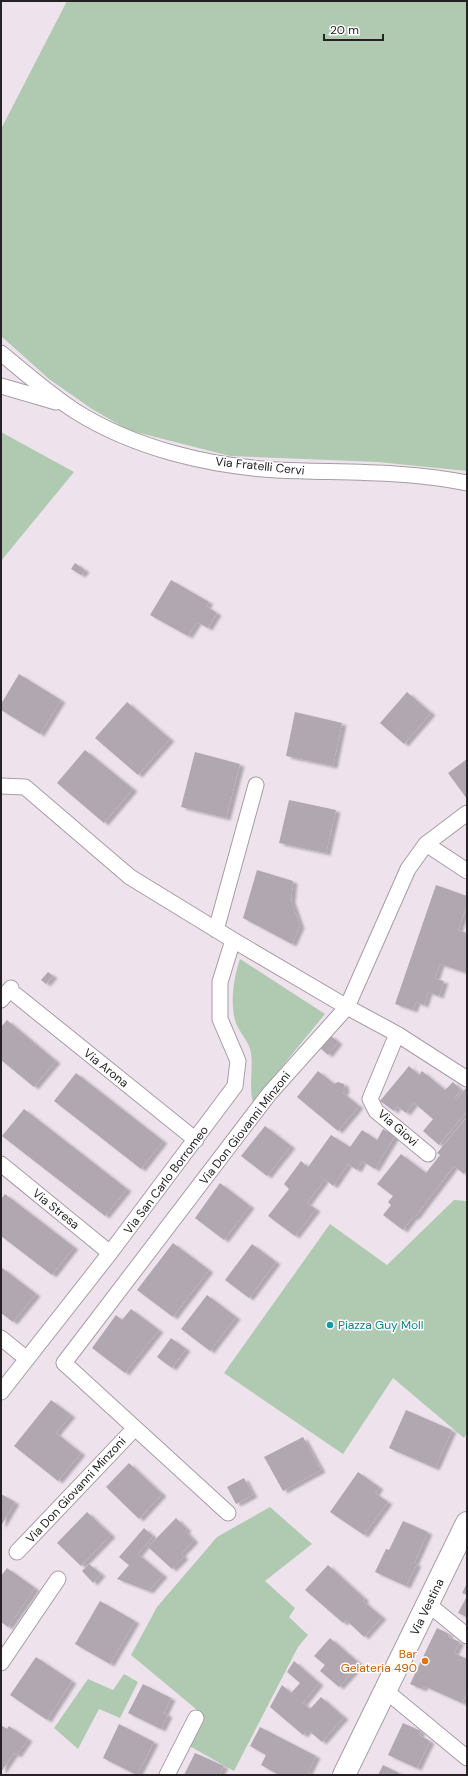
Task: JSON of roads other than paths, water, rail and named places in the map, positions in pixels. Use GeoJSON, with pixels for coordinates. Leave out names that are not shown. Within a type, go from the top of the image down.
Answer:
{"type":"FeatureCollection","features":[{"type":"Feature","properties":{"kind":"main road","name":"Via Vestina"},"geometry":{"type":"LineString","coordinates":[[344,1775],[467,1523]]}},
{"type":"Feature","properties":{"kind":"street"},"geometry":{"type":"LineString","coordinates":[[1,353],[64,404]]}},
{"type":"Feature","properties":{"kind":"street"},"geometry":{"type":"LineString","coordinates":[[1,386],[64,404]]}},
{"type":"Feature","properties":{"kind":"street","name":"Via Fratelli Cervi"},"geometry":{"type":"LineString","coordinates":[[64,404],[96,422],[134,440],[172,452],[224,464],[275,470],[411,475],[467,483]]}},
{"type":"Feature","properties":{"kind":"street"},"geometry":{"type":"LineString","coordinates":[[216,930],[256,785]]}},
{"type":"Feature","properties":{"kind":"street"},"geometry":{"type":"LineString","coordinates":[[1,786],[25,788],[130,877],[216,930],[347,1007],[424,1050],[467,1079]]}},
{"type":"Feature","properties":{"kind":"street","name":"Via Don Giovanni Minzoni"},"geometry":{"type":"LineString","coordinates":[[228,1514],[64,1363],[269,1094],[347,1007],[408,869],[426,844],[467,813]]}},
{"type":"Feature","properties":{"kind":"street"},"geometry":{"type":"LineString","coordinates":[[426,844],[467,871]]}},
{"type":"Feature","properties":{"kind":"street","name":"Via San Carlo Borromeo"},"geometry":{"type":"LineString","coordinates":[[1,1392],[110,1253],[235,1086],[238,1061],[220,1019],[220,982],[233,940]]}},
{"type":"Feature","properties":{"kind":"street","name":"Via Arona"},"geometry":{"type":"LineString","coordinates":[[1,1000],[13,991],[196,1140]]}},
{"type":"Feature","properties":{"kind":"street","name":"Via Giovi"},"geometry":{"type":"LineString","coordinates":[[397,1034],[370,1099],[376,1110],[428,1154]]}},
{"type":"Feature","properties":{"kind":"street","name":"Via Stresa"},"geometry":{"type":"LineString","coordinates":[[1,1164],[110,1253]]}},
{"type":"Feature","properties":{"kind":"street"},"geometry":{"type":"LineString","coordinates":[[1,1338],[27,1359]]}},
{"type":"Feature","properties":{"kind":"street","name":"Via Don Giovanni Minzoni"},"geometry":{"type":"LineString","coordinates":[[18,1552],[135,1428]]}},
{"type":"Feature","properties":{"kind":"street"},"geometry":{"type":"LineString","coordinates":[[1,1663],[58,1579]]}},
{"type":"Feature","properties":{"kind":"street"},"geometry":{"type":"LineString","coordinates":[[428,1604],[467,1636]]}},
{"type":"Feature","properties":{"kind":"street"},"geometry":{"type":"LineString","coordinates":[[386,1691],[467,1758]]}},
{"type":"Feature","properties":{"kind":"street"},"geometry":{"type":"LineString","coordinates":[[167,1775],[196,1718]]}},
{"type":"Feature","properties":{"kind":"place","name":"Piazza Guy Moll"},"geometry":{"type":"Point","coordinates":[330,1325]}},
{"type":"Feature","properties":{"kind":"place","name":"Bar Gelateria 490"},"geometry":{"type":"Point","coordinates":[425,1661]}}]}
